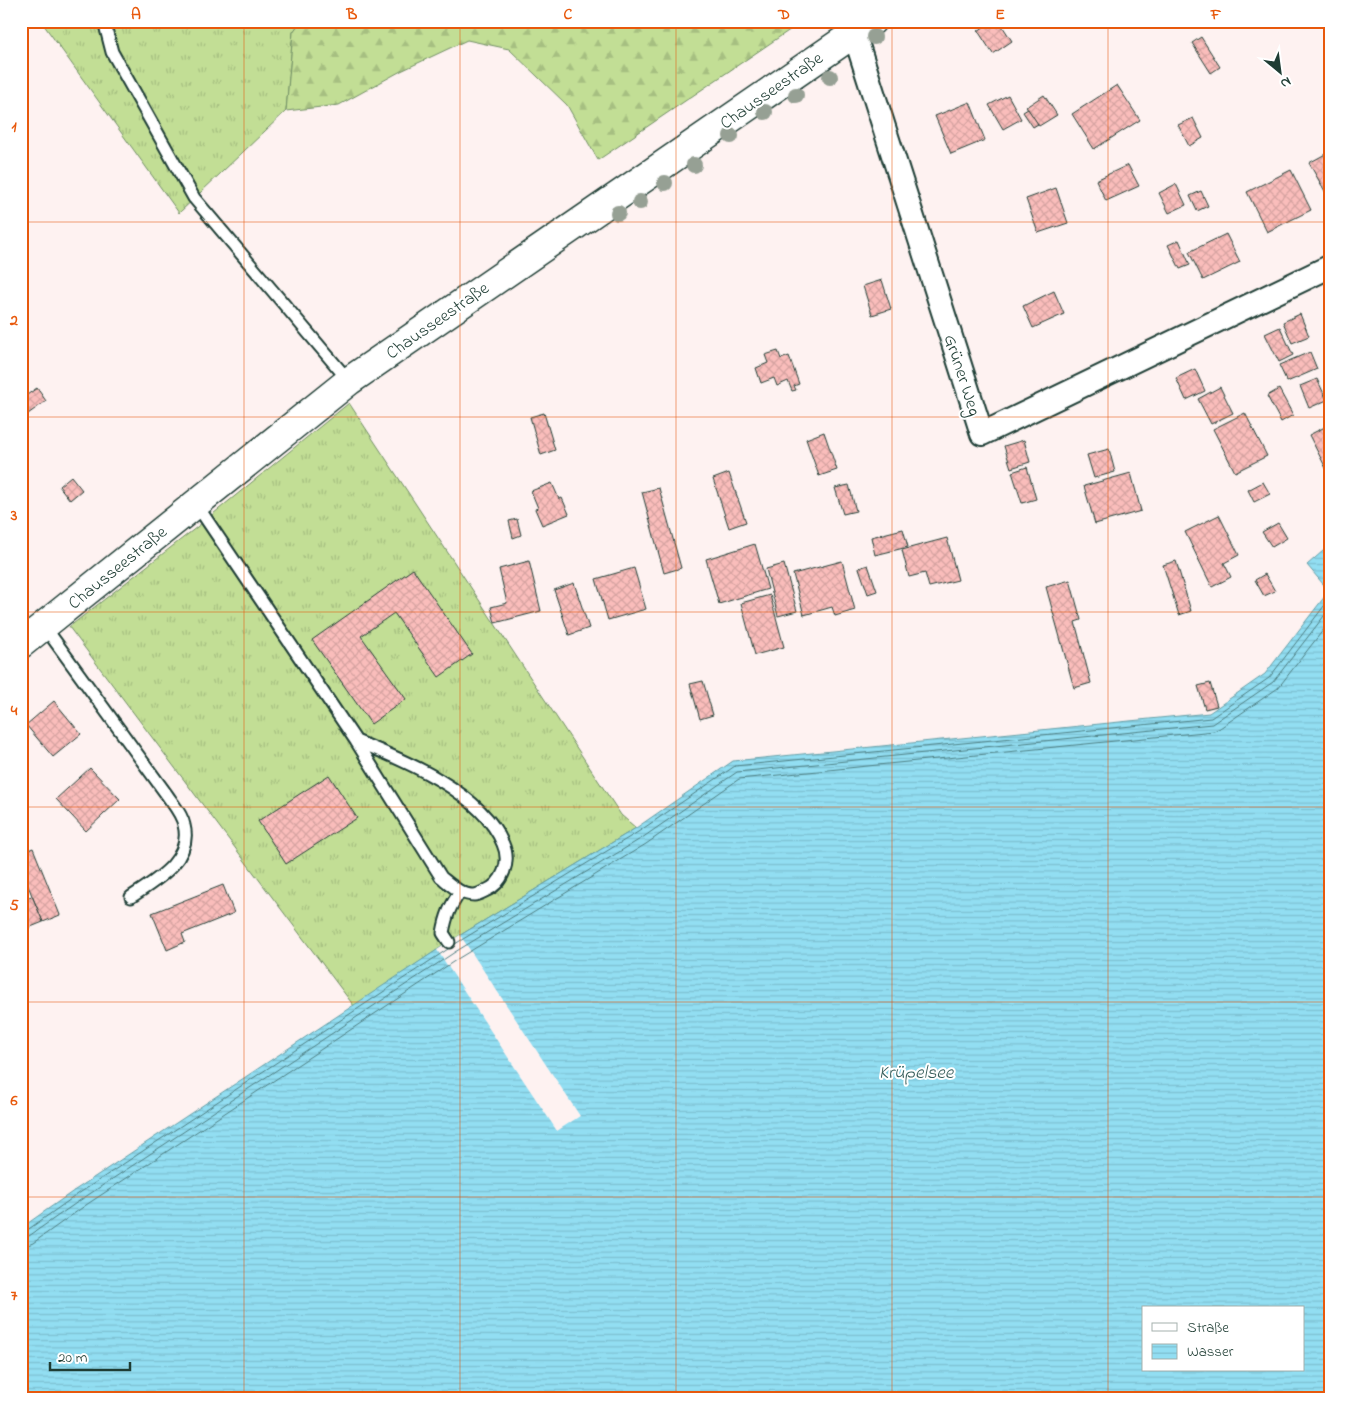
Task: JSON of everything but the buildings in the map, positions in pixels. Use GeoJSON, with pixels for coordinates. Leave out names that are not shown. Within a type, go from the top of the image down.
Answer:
{"type":"FeatureCollection","features":[{"type":"Feature","properties":{"kind":"main road","name":"Chausseestraße"},"geometry":{"type":"LineString","coordinates":[[21,644],[349,381],[863,27]]}},
{"type":"Feature","properties":{"kind":"street","name":"Grüner Weg"},"geometry":{"type":"LineString","coordinates":[[863,27],[982,434],[1331,266]]}},
{"type":"Feature","properties":{"kind":"lane"},"geometry":{"type":"LineString","coordinates":[[104,21],[112,52],[194,198],[349,381]]}},
{"type":"Feature","properties":{"kind":"lane"},"geometry":{"type":"LineString","coordinates":[[196,504],[356,741],[441,877],[460,892],[475,895],[492,889],[505,870],[504,844],[482,812],[465,796],[430,774],[356,741]]}},
{"type":"Feature","properties":{"kind":"lane"},"geometry":{"type":"LineString","coordinates":[[44,626],[176,807],[184,824],[186,842],[178,860],[161,877],[131,897]]}},
{"type":"Feature","properties":{"kind":"lane"},"geometry":{"type":"LineString","coordinates":[[449,942],[443,933],[445,921],[450,907],[460,892]]}},
{"type":"Feature","properties":{"kind":"green space"},"geometry":{"type":"Polygon","coordinates":[[[41,21],[301,21],[293,32],[286,111],[179,213],[41,21]]]}},
{"type":"Feature","properties":{"kind":"green space"},"geometry":{"type":"Polygon","coordinates":[[[301,21],[803,21],[598,160],[567,105],[509,49],[467,40],[401,71],[339,105],[286,111],[293,32],[301,21]]]}},
{"type":"Feature","properties":{"kind":"green space"},"geometry":{"type":"Polygon","coordinates":[[[349,403],[621,815],[636,828],[449,942],[354,1006],[69,627],[197,527],[349,403]]]}},
{"type":"Feature","properties":{"kind":"water","name":"Krüpelsee"},"geometry":{"type":"Polygon","coordinates":[[[1331,544],[1331,1398],[21,1398],[21,1228],[75,1190],[449,942],[636,828],[733,761],[1209,713],[1265,674],[1329,591],[1307,565],[1331,544]]]}},
{"type":"Feature","properties":{"kind":"pier"},"geometry":{"type":"Polygon","coordinates":[[[460,935],[580,1116],[557,1131],[437,950],[460,935]]]}}]}
